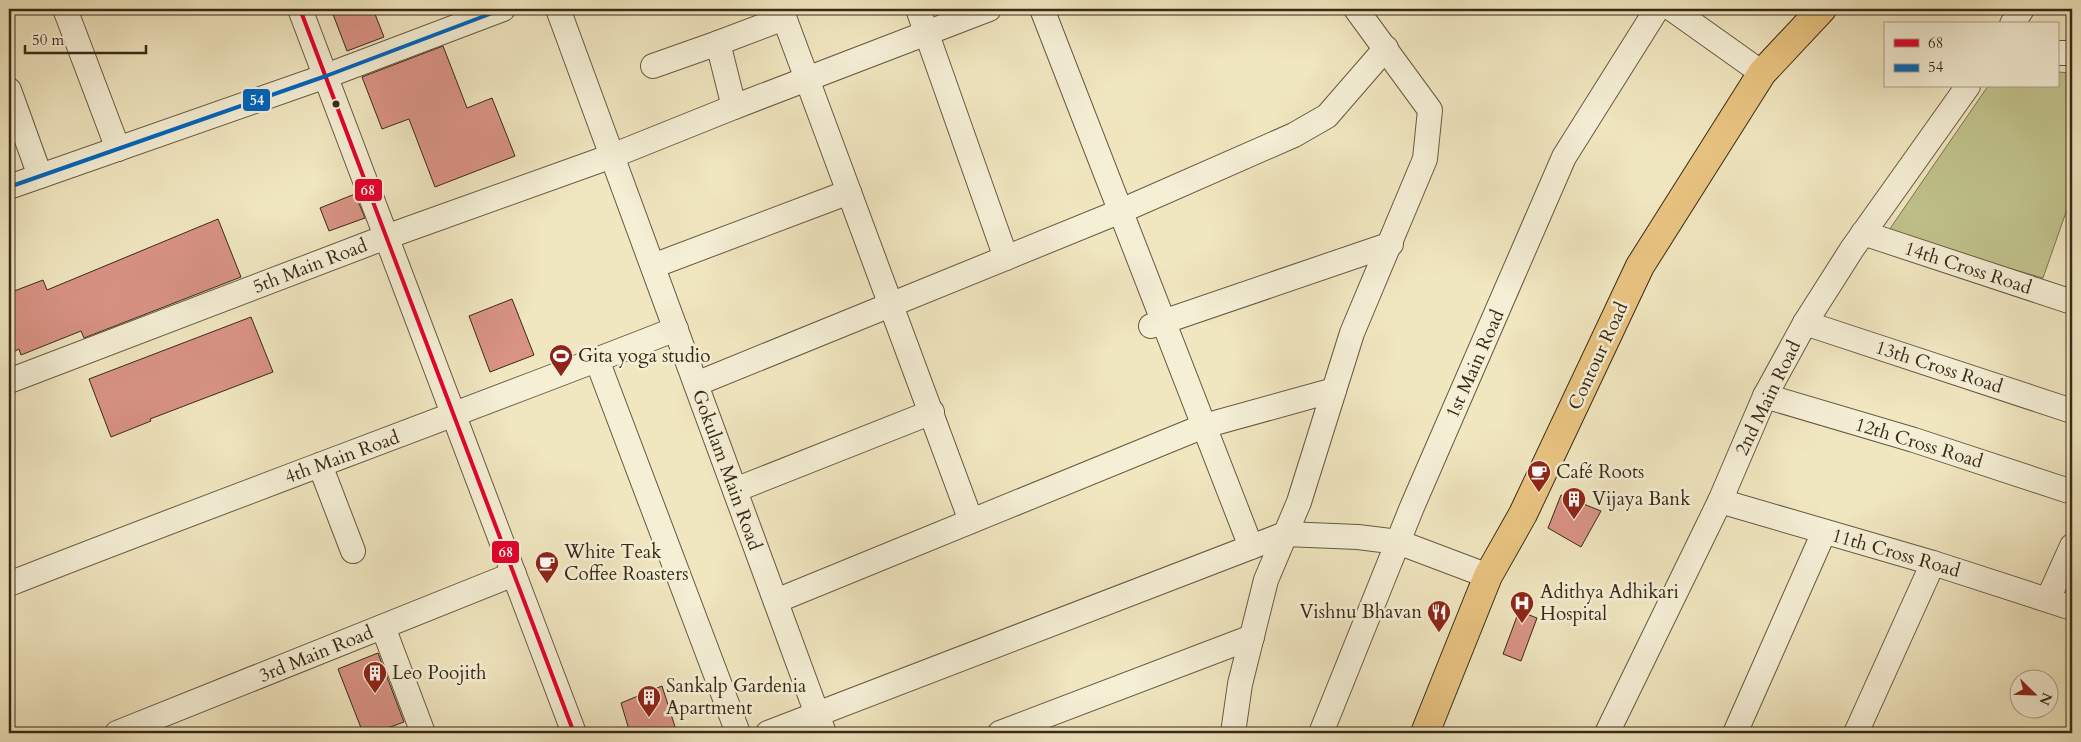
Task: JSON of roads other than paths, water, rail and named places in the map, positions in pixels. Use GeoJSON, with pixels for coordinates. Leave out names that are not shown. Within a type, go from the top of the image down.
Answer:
{"type":"FeatureCollection","features":[{"type":"Feature","properties":{"kind":"main road","name":"Contour Road"},"geometry":{"type":"LineString","coordinates":[[1425,733],[1488,576],[1523,514],[1640,266],[1762,73],[1822,9]]}},
{"type":"Feature","properties":{"kind":"street"},"geometry":{"type":"LineString","coordinates":[[65,9],[118,149]]}},
{"type":"Feature","properties":{"kind":"street"},"geometry":{"type":"LineString","coordinates":[[300,9],[574,733]]}},
{"type":"Feature","properties":{"kind":"street"},"geometry":{"type":"LineString","coordinates":[[9,187],[326,76],[459,17],[503,9]]}},
{"type":"Feature","properties":{"kind":"street","name":"Gokulam Main Road"},"geometry":{"type":"LineString","coordinates":[[558,9],[821,724]]}},
{"type":"Feature","properties":{"kind":"street"},"geometry":{"type":"LineString","coordinates":[[918,9],[1006,258]]}},
{"type":"Feature","properties":{"kind":"street","name":"5th Main Road"},"geometry":{"type":"LineString","coordinates":[[9,381],[386,237],[612,156],[806,77],[988,9]]}},
{"type":"Feature","properties":{"kind":"street"},"geometry":{"type":"LineString","coordinates":[[1042,9],[1121,211],[1157,323],[1204,426],[1251,548]]}},
{"type":"Feature","properties":{"kind":"street"},"geometry":{"type":"LineString","coordinates":[[1232,733],[1240,684],[1266,580],[1299,502],[1352,333],[1391,244],[1425,159],[1430,110],[1356,9]]}},
{"type":"Feature","properties":{"kind":"street","name":"1st Main Road"},"geometry":{"type":"LineString","coordinates":[[1321,733],[1398,542],[1564,157],[1657,9]]}},
{"type":"Feature","properties":{"kind":"street"},"geometry":{"type":"LineString","coordinates":[[1672,9],[1762,73]]}},
{"type":"Feature","properties":{"kind":"street"},"geometry":{"type":"LineString","coordinates":[[2013,22],[2022,9]]}},
{"type":"Feature","properties":{"kind":"street"},"geometry":{"type":"LineString","coordinates":[[653,66],[718,43],[783,13],[971,521]]}},
{"type":"Feature","properties":{"kind":"street"},"geometry":{"type":"LineString","coordinates":[[718,43],[734,107]]}},
{"type":"Feature","properties":{"kind":"street"},"geometry":{"type":"LineString","coordinates":[[696,384],[1121,211],[1294,135],[1327,116],[1386,48]]}},
{"type":"Feature","properties":{"kind":"street"},"geometry":{"type":"LineString","coordinates":[[2058,53],[2072,53]]}},
{"type":"Feature","properties":{"kind":"street","name":"2nd Main Road"},"geometry":{"type":"LineString","coordinates":[[1606,733],[1720,500],[1766,396],[1805,323],[1863,233],[1967,88]]}},
{"type":"Feature","properties":{"kind":"street"},"geometry":{"type":"LineString","coordinates":[[9,90],[40,176]]}},
{"type":"Feature","properties":{"kind":"street"},"geometry":{"type":"LineString","coordinates":[[653,266],[849,192]]}},
{"type":"Feature","properties":{"kind":"street","name":"14th Cross Road"},"geometry":{"type":"LineString","coordinates":[[1863,233],[2072,302]]}},
{"type":"Feature","properties":{"kind":"street"},"geometry":{"type":"LineString","coordinates":[[1157,323],[1391,244]]}},
{"type":"Feature","properties":{"kind":"street","name":"13th Cross Road"},"geometry":{"type":"LineString","coordinates":[[1805,323],[2072,411]]}},
{"type":"Feature","properties":{"kind":"street","name":"4th Main Road"},"geometry":{"type":"LineString","coordinates":[[9,584],[206,506],[454,416],[676,329]]}},
{"type":"Feature","properties":{"kind":"street"},"geometry":{"type":"LineString","coordinates":[[597,360],[738,733]]}},
{"type":"Feature","properties":{"kind":"street"},"geometry":{"type":"LineString","coordinates":[[776,601],[971,521],[1137,448],[1204,426],[1334,390]]}},
{"type":"Feature","properties":{"kind":"street","name":"12th Cross Road"},"geometry":{"type":"LineString","coordinates":[[1766,396],[1914,440],[2072,492]]}},
{"type":"Feature","properties":{"kind":"street"},"geometry":{"type":"LineString","coordinates":[[735,490],[932,412]]}},
{"type":"Feature","properties":{"kind":"street"},"geometry":{"type":"LineString","coordinates":[[320,465],[353,552]]}},
{"type":"Feature","properties":{"kind":"street","name":"11th Cross Road"},"geometry":{"type":"LineString","coordinates":[[1720,500],[1824,532],[1933,562],[2072,608]]}},
{"type":"Feature","properties":{"kind":"street"},"geometry":{"type":"LineString","coordinates":[[1736,733],[1824,532]]}},
{"type":"Feature","properties":{"kind":"street"},"geometry":{"type":"LineString","coordinates":[[768,733],[821,724],[1285,534],[1358,537],[1398,542],[1488,576]]}},
{"type":"Feature","properties":{"kind":"street"},"geometry":{"type":"LineString","coordinates":[[2048,599],[2072,546]]}},
{"type":"Feature","properties":{"kind":"street"},"geometry":{"type":"LineString","coordinates":[[1856,733],[1933,562]]}},
{"type":"Feature","properties":{"kind":"street","name":"3rd Main Road"},"geometry":{"type":"LineString","coordinates":[[117,733],[514,574]]}},
{"type":"Feature","properties":{"kind":"street"},"geometry":{"type":"LineString","coordinates":[[383,627],[423,733]]}},
{"type":"Feature","properties":{"kind":"street"},"geometry":{"type":"LineString","coordinates":[[1000,733],[1252,637]]}},
{"type":"Feature","properties":{"kind":"place","name":"Gita yoga studio"},"geometry":{"type":"Point","coordinates":[561,377]}},
{"type":"Feature","properties":{"kind":"place","name":"Café Roots"},"geometry":{"type":"Point","coordinates":[1539,493]}},
{"type":"Feature","properties":{"kind":"place","name":"Vijaya Bank"},"geometry":{"type":"Point","coordinates":[1574,520]}},
{"type":"Feature","properties":{"kind":"place","name":"White Teak Coffee Roasters"},"geometry":{"type":"Point","coordinates":[547,584]}},
{"type":"Feature","properties":{"kind":"place","name":"Adithya Adhikari Hospital"},"geometry":{"type":"Point","coordinates":[1522,624]}},
{"type":"Feature","properties":{"kind":"place","name":"Vishnu Bhavan"},"geometry":{"type":"Point","coordinates":[1439,633]}},
{"type":"Feature","properties":{"kind":"place","name":"Leo Poojith"},"geometry":{"type":"Point","coordinates":[375,694]}},
{"type":"Feature","properties":{"kind":"place","name":"Sankalp Gardenia Apartment"},"geometry":{"type":"Point","coordinates":[649,718]}}]}
